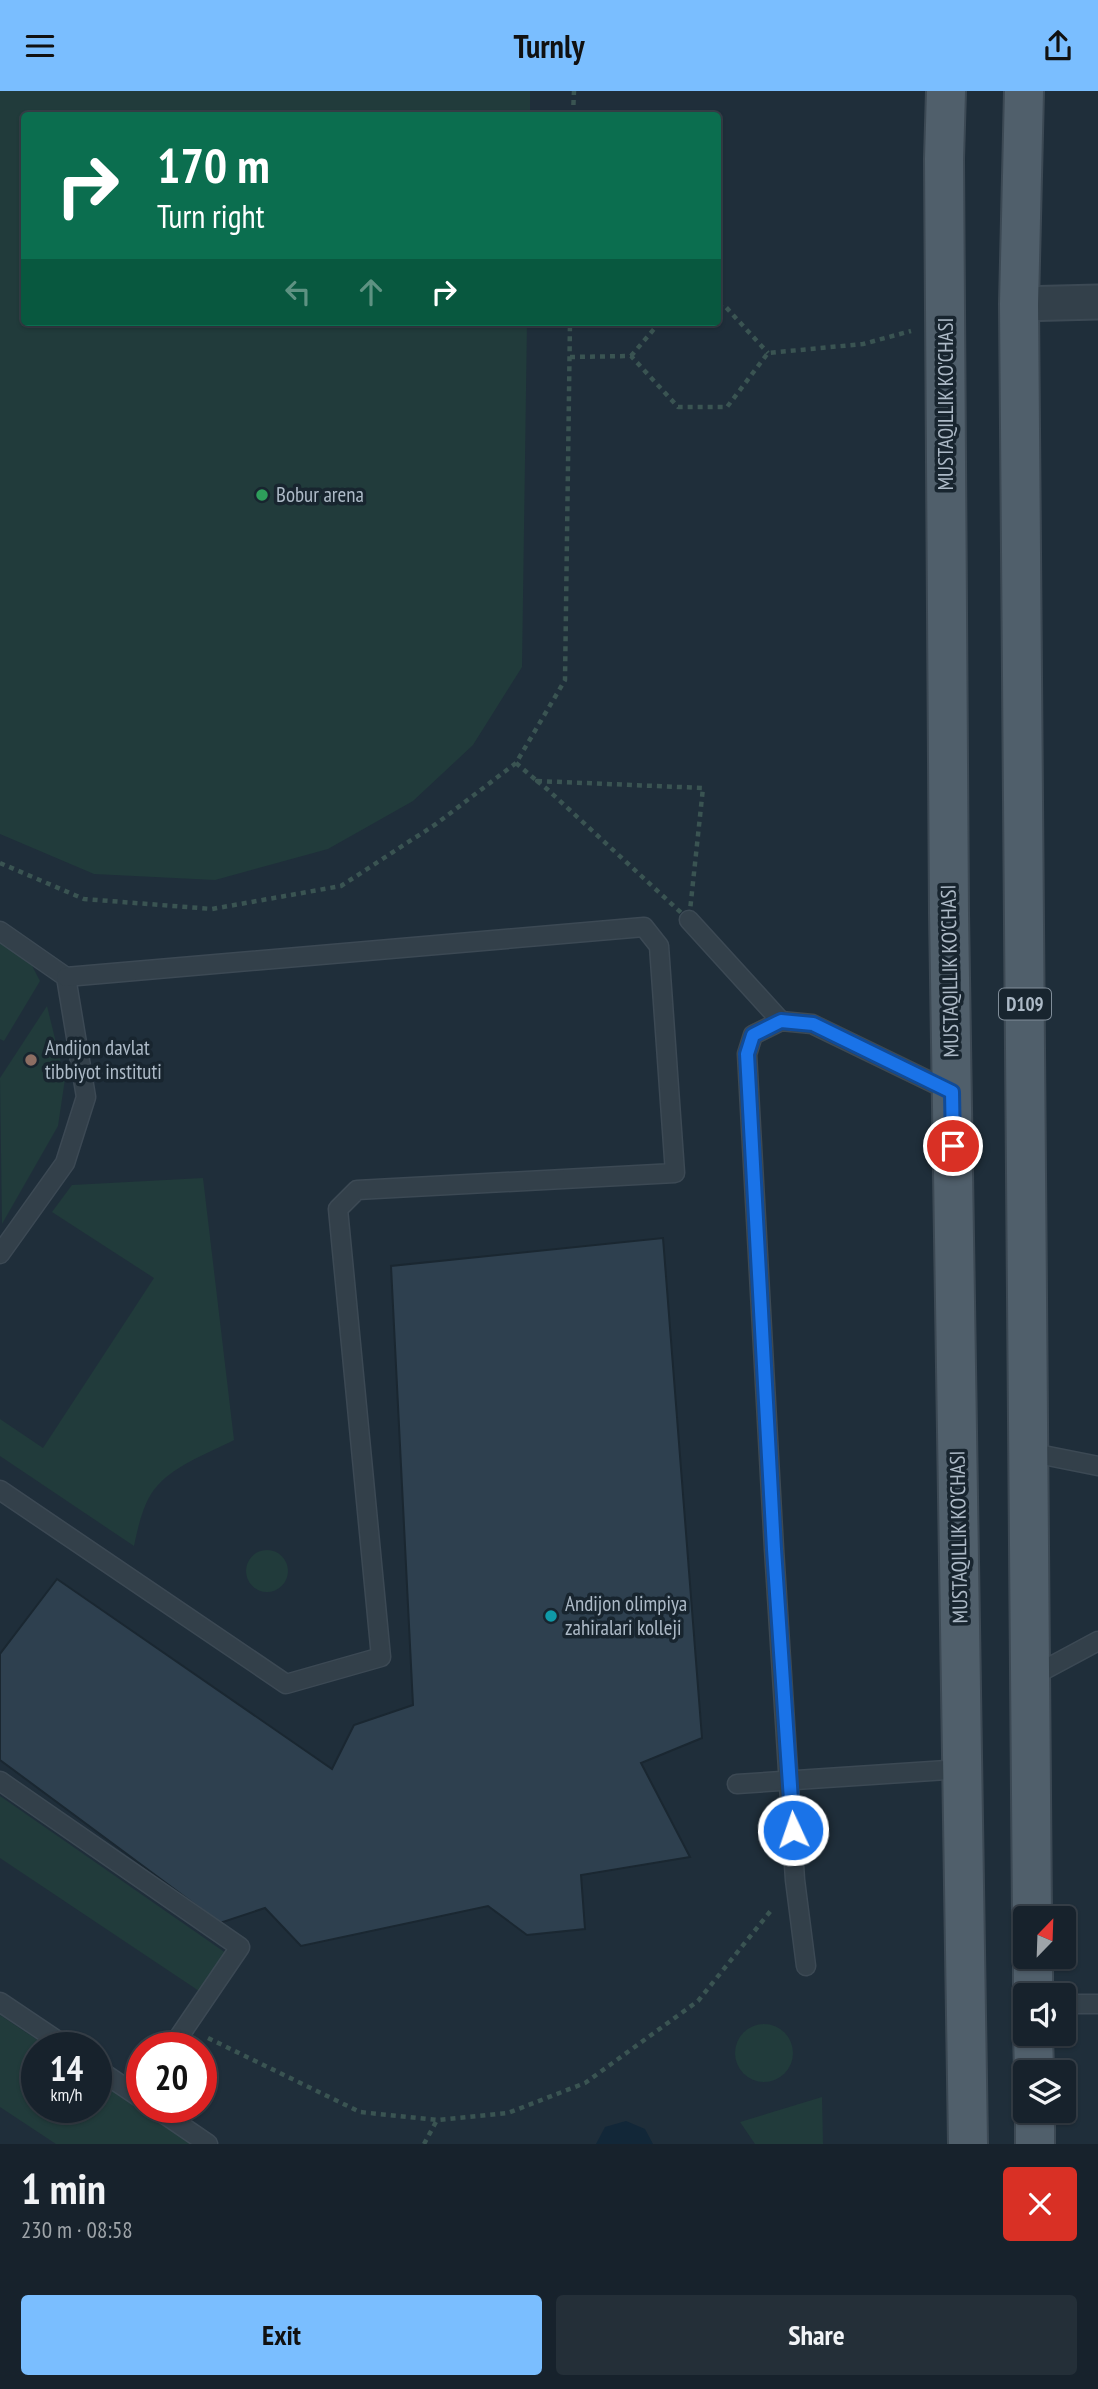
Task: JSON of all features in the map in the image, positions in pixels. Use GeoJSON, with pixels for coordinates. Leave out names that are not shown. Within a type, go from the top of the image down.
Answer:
{"type":"FeatureCollection","features":[{"type":"Feature","properties":{"kind":"main road","name":"MUSTAQILLIK KO'CHASI"},"geometry":{"type":"LineString","coordinates":[[946,91],[945,322],[962,1769],[963,2138]]}},
{"type":"Feature","properties":{"kind":"main road","name":"D109"},"geometry":{"type":"LineString","coordinates":[[1024,91],[1019,304],[1032,1906]]}},
{"type":"Feature","properties":{"kind":"main road"},"geometry":{"type":"LineString","coordinates":[[1035,2123],[1035,2144]]}},
{"type":"Feature","properties":{"kind":"street"},"geometry":{"type":"LineString","coordinates":[[1019,304],[1098,302]]}},
{"type":"Feature","properties":{"kind":"lane"},"geometry":{"type":"LineString","coordinates":[[689,920],[781,1021]]}},
{"type":"Feature","properties":{"kind":"lane"},"geometry":{"type":"LineString","coordinates":[[0,930],[66,977],[644,927],[659,946],[675,1173],[357,1190],[338,1209],[380,1657],[286,1684],[0,1490]]}},
{"type":"Feature","properties":{"kind":"lane"},"geometry":{"type":"LineString","coordinates":[[0,1254],[65,1163],[86,1097],[66,977]]}},
{"type":"Feature","properties":{"kind":"lane"},"geometry":{"type":"LineString","coordinates":[[806,1966],[795,1880],[747,1054],[753,1035],[781,1021],[813,1024],[952,1092]]}},
{"type":"Feature","properties":{"kind":"lane"},"geometry":{"type":"LineString","coordinates":[[1028,1452],[1098,1467]]}},
{"type":"Feature","properties":{"kind":"lane"},"geometry":{"type":"LineString","coordinates":[[1031,1677],[1098,1641]]}},
{"type":"Feature","properties":{"kind":"lane"},"geometry":{"type":"LineString","coordinates":[[737,1784],[962,1769]]}},
{"type":"Feature","properties":{"kind":"lane"},"geometry":{"type":"LineString","coordinates":[[0,1781],[240,1947],[184,2032]]}},
{"type":"Feature","properties":{"kind":"lane"},"geometry":{"type":"LineString","coordinates":[[0,2002],[45,2032]]}},
{"type":"Feature","properties":{"kind":"lane"},"geometry":{"type":"LineString","coordinates":[[1076,2004],[1098,2004]]}},
{"type":"Feature","properties":{"kind":"lane"},"geometry":{"type":"LineString","coordinates":[[177,2123],[208,2144]]}},
{"type":"Feature","properties":{"kind":"path"},"geometry":{"type":"LineString","coordinates":[[573,112],[574,91]]}},
{"type":"Feature","properties":{"kind":"path"},"geometry":{"type":"LineString","coordinates":[[721,305],[768,353]]}},
{"type":"Feature","properties":{"kind":"path"},"geometry":{"type":"LineString","coordinates":[[570,357],[631,356],[678,407],[727,407],[768,353],[863,344],[945,322]]}},
{"type":"Feature","properties":{"kind":"path"},"geometry":{"type":"LineString","coordinates":[[0,863],[84,899],[212,909],[341,886],[436,824],[516,763],[565,680],[570,326]]}},
{"type":"Feature","properties":{"kind":"path"},"geometry":{"type":"LineString","coordinates":[[631,356],[657,326]]}},
{"type":"Feature","properties":{"kind":"path"},"geometry":{"type":"LineString","coordinates":[[516,763],[689,920]]}},
{"type":"Feature","properties":{"kind":"path"},"geometry":{"type":"LineString","coordinates":[[537,781],[703,788],[689,920]]}},
{"type":"Feature","properties":{"kind":"path"},"geometry":{"type":"LineString","coordinates":[[187,2028],[360,2112],[437,2120],[508,2113],[584,2083],[698,2001],[795,1880]]}},
{"type":"Feature","properties":{"kind":"path"},"geometry":{"type":"LineString","coordinates":[[424,2144],[437,2120]]}},
{"type":"Feature","properties":{"kind":"green space","name":"Bobur arena"},"geometry":{"type":"Polygon","coordinates":[[[0,91],[530,91],[530,112],[21,112],[21,326],[527,326],[522,667],[473,745],[413,801],[328,849],[215,880],[94,874],[0,834],[0,91]]]}},
{"type":"Feature","properties":{"kind":"green space"},"geometry":{"type":"Polygon","coordinates":[[[0,939],[29,960],[40,981],[4,1041],[0,1039],[0,939]]]}},
{"type":"Feature","properties":{"kind":"green space"},"geometry":{"type":"Polygon","coordinates":[[[47,1006],[65,1079],[58,1126],[2,1224],[0,1078],[47,1006]]]}},
{"type":"Feature","properties":{"kind":"green space"},"geometry":{"type":"Polygon","coordinates":[[[203,1178],[234,1440],[184,1465],[158,1485],[145,1505],[134,1546],[0,1456],[0,1419],[43,1448],[154,1278],[52,1212],[72,1185],[203,1178]]]}},
{"type":"Feature","properties":{"kind":"green space"},"geometry":{"type":"Polygon","coordinates":[[[267,1550],[282,1556],[288,1571],[282,1586],[267,1592],[252,1586],[246,1571],[252,1556],[267,1550]]]}},
{"type":"Feature","properties":{"kind":"green space"},"geometry":{"type":"Polygon","coordinates":[[[0,1796],[233,1958],[208,1997],[0,1858],[0,1796]]]}},
{"type":"Feature","properties":{"kind":"green space"},"geometry":{"type":"Polygon","coordinates":[[[0,2015],[26,2032],[21,2032],[21,2121],[0,2107],[0,2015]]]}},
{"type":"Feature","properties":{"kind":"green space"},"geometry":{"type":"Polygon","coordinates":[[[758,2024],[770,2024],[785,2032],[793,2047],[793,2059],[785,2074],[770,2082],[758,2082],[743,2074],[735,2059],[735,2047],[743,2032],[758,2024]]]}},
{"type":"Feature","properties":{"kind":"green space"},"geometry":{"type":"Polygon","coordinates":[[[112,2091],[126,2100],[126,2123],[160,2123],[191,2144],[56,2144],[24,2123],[112,2123],[112,2091]]]}},
{"type":"Feature","properties":{"kind":"green space"},"geometry":{"type":"Polygon","coordinates":[[[822,2097],[823,2144],[755,2144],[740,2122],[822,2097]]]}},
{"type":"Feature","properties":{"kind":"water"},"geometry":{"type":"Polygon","coordinates":[[[626,2121],[645,2129],[653,2144],[596,2144],[605,2127],[626,2121]]]}},
{"type":"Feature","properties":{"kind":"building","name":"Andijon olimpiya zahiralari kolleji"},"geometry":{"type":"Polygon","coordinates":[[[663,1238],[702,1738],[641,1763],[690,1857],[581,1875],[585,1929],[527,1935],[488,1906],[301,1946],[265,1908],[220,1923],[0,1760],[0,1654],[57,1579],[332,1769],[354,1725],[413,1705],[391,1266],[663,1238]]]}},
{"type":"Feature","properties":{"kind":"place","name":"Bobur arena"},"geometry":{"type":"Point","coordinates":[262,495]}},
{"type":"Feature","properties":{"kind":"place","name":"Andijon davlat tibbiyot instituti"},"geometry":{"type":"Point","coordinates":[31,1060]}},
{"type":"Feature","properties":{"kind":"place","name":"Andijon olimpiya zahiralari kolleji"},"geometry":{"type":"Point","coordinates":[551,1616]}},
{"type":"Feature","properties":{"kind":"route"},"geometry":{"type":"LineString","coordinates":[[793,1830],[774,1549],[747,1054],[753,1035],[781,1021],[813,1024],[952,1092],[953,1146]]}}]}
